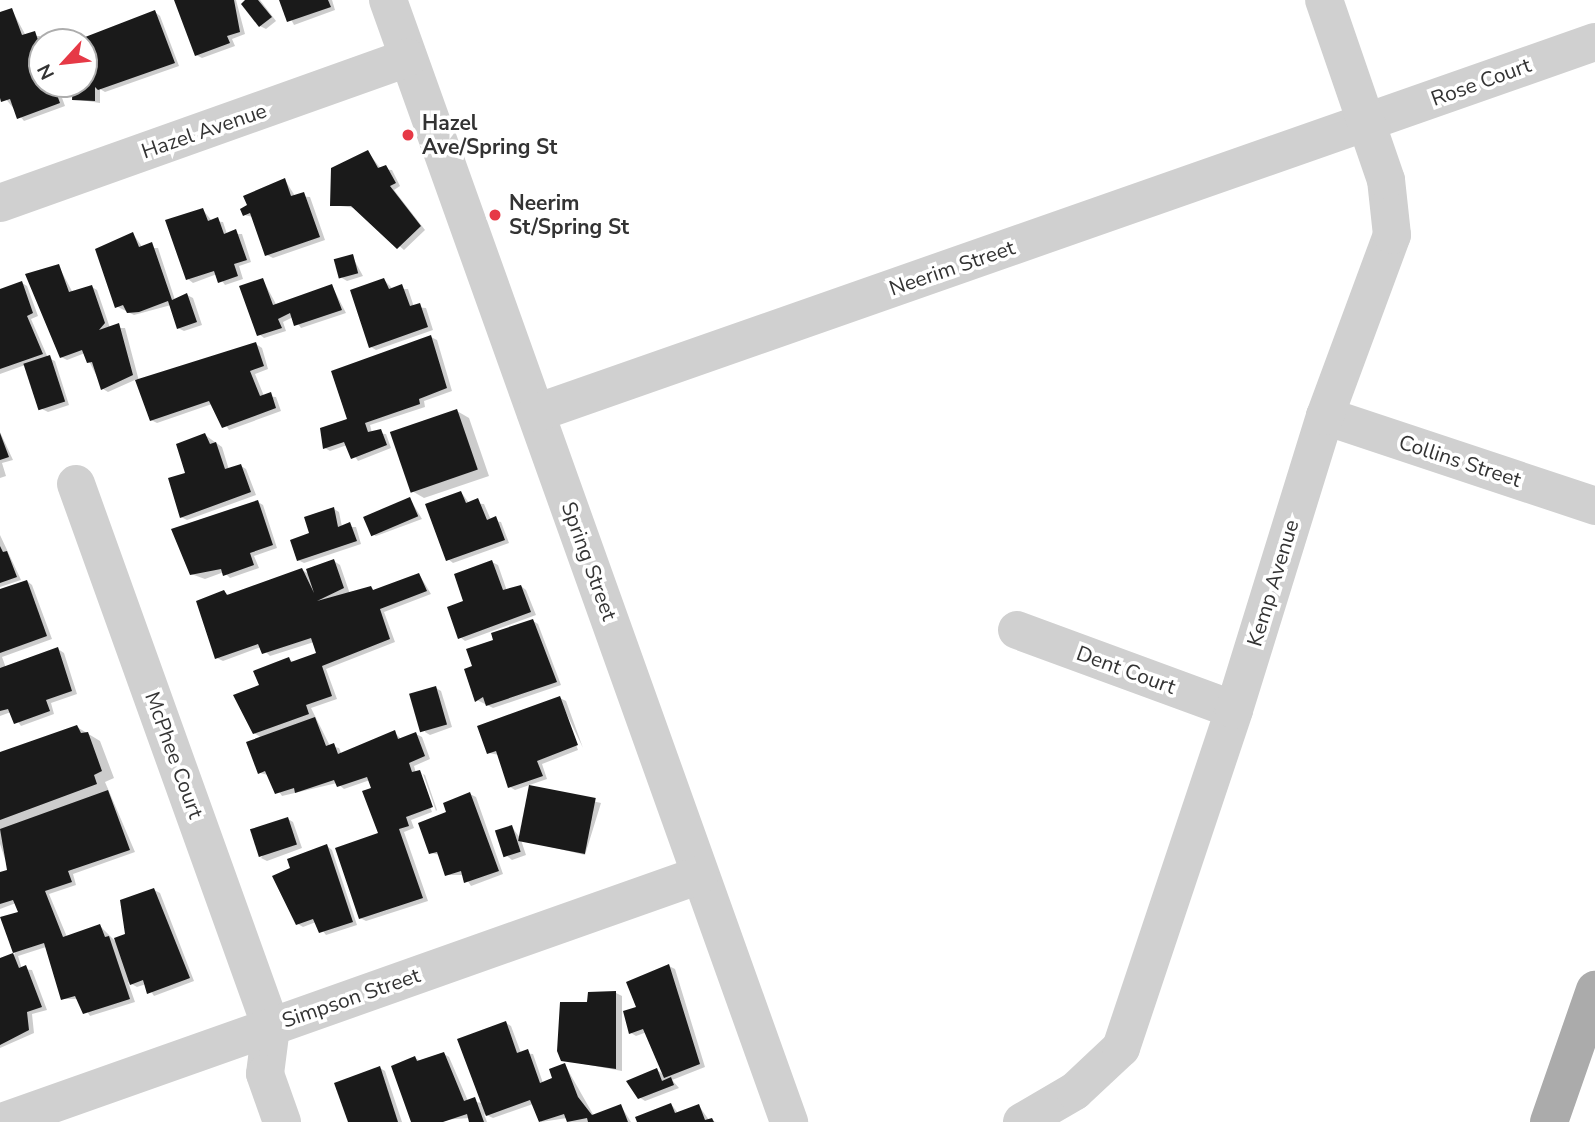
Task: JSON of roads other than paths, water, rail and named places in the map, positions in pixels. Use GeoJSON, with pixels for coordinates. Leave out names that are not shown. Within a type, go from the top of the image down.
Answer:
{"type":"FeatureCollection","features":[{"type":"Feature","properties":{"kind":"main road"},"geometry":{"type":"LineString","coordinates":[[1549,1122],[1595,990]]}},
{"type":"Feature","properties":{"kind":"street","name":"Spring Street"},"geometry":{"type":"LineString","coordinates":[[387,0],[789,1122]]}},
{"type":"Feature","properties":{"kind":"street","name":"Kemp Avenue"},"geometry":{"type":"LineString","coordinates":[[1022,1122],[1076,1091],[1121,1048],[1234,710],[1325,416],[1392,235],[1386,180],[1324,0]]}},
{"type":"Feature","properties":{"kind":"street","name":"Rose Court"},"geometry":{"type":"LineString","coordinates":[[1368,122],[1595,41]]}},
{"type":"Feature","properties":{"kind":"street","name":"Hazel Avenue"},"geometry":{"type":"LineString","coordinates":[[0,203],[408,58]]}},
{"type":"Feature","properties":{"kind":"street","name":"Neerim Street"},"geometry":{"type":"LineString","coordinates":[[536,413],[1368,122]]}},
{"type":"Feature","properties":{"kind":"street","name":"Collins Street"},"geometry":{"type":"LineString","coordinates":[[1325,416],[1595,506]]}},
{"type":"Feature","properties":{"kind":"street","name":"McPhee Court"},"geometry":{"type":"LineString","coordinates":[[76,484],[271,1027]]}},
{"type":"Feature","properties":{"kind":"street","name":"Dent Court"},"geometry":{"type":"LineString","coordinates":[[1017,630],[1234,710]]}},
{"type":"Feature","properties":{"kind":"street","name":"Simpson Street"},"geometry":{"type":"LineString","coordinates":[[2,1122],[700,875]]}},
{"type":"Feature","properties":{"kind":"street"},"geometry":{"type":"LineString","coordinates":[[271,1027],[265,1074],[282,1122]]}},
{"type":"Feature","properties":{"kind":"place","name":"Hazel Ave/Spring St"},"geometry":{"type":"Point","coordinates":[408,135]}},
{"type":"Feature","properties":{"kind":"place","name":"Neerim St/Spring St"},"geometry":{"type":"Point","coordinates":[495,215]}}]}
